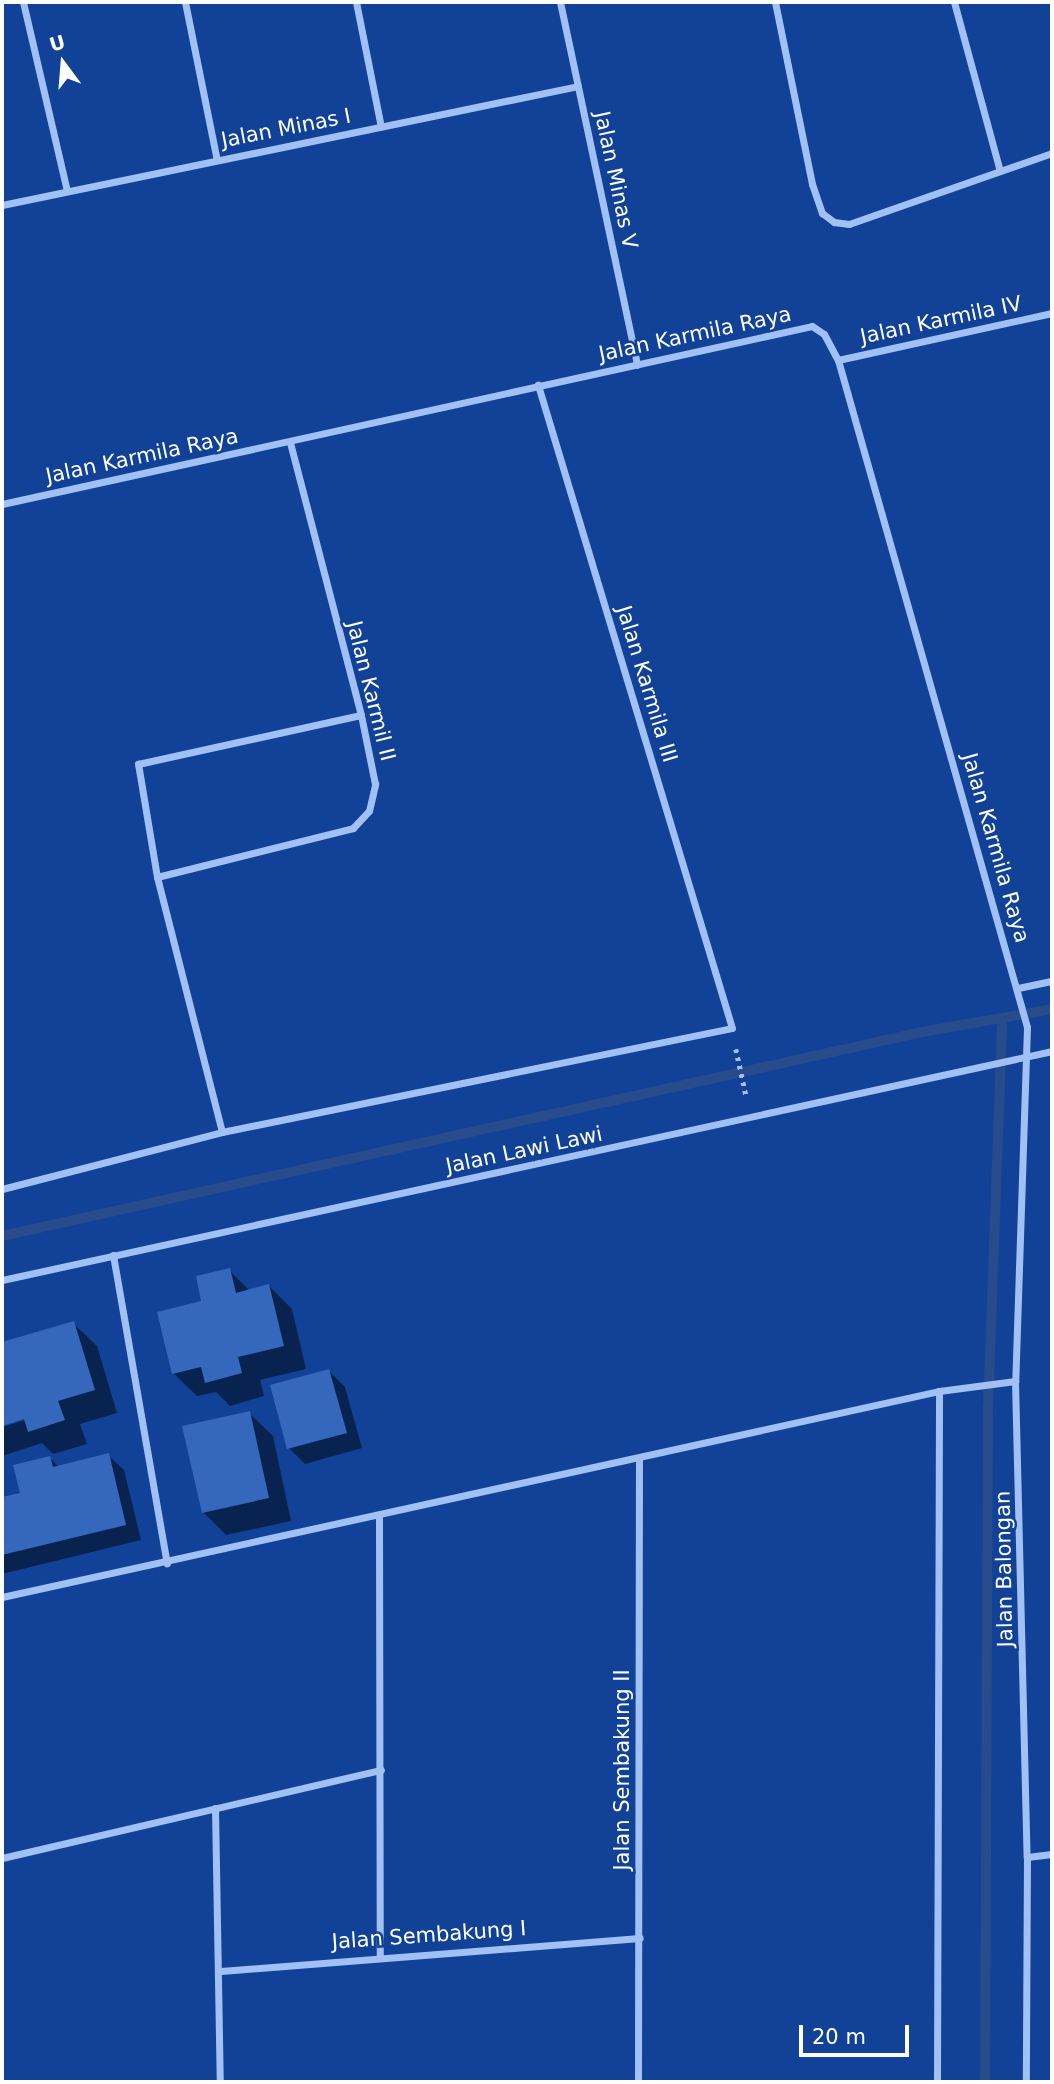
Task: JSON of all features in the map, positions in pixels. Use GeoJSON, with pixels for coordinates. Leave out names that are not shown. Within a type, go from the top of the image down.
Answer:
{"type":"FeatureCollection","features":[{"type":"Feature","properties":{"kind":"street"},"geometry":{"type":"LineString","coordinates":[[23,2],[67,191]]}},
{"type":"Feature","properties":{"kind":"street"},"geometry":{"type":"LineString","coordinates":[[185,2],[217,160]]}},
{"type":"Feature","properties":{"kind":"street"},"geometry":{"type":"LineString","coordinates":[[356,2],[381,127]]}},
{"type":"Feature","properties":{"kind":"street","name":"Jalan Minas V"},"geometry":{"type":"LineString","coordinates":[[560,2],[638,365]]}},
{"type":"Feature","properties":{"kind":"street"},"geometry":{"type":"LineString","coordinates":[[775,2],[811,184],[822,213],[834,222],[849,224],[1052,153]]}},
{"type":"Feature","properties":{"kind":"street"},"geometry":{"type":"LineString","coordinates":[[954,2],[1000,171]]}},
{"type":"Feature","properties":{"kind":"street","name":"Jalan Minas I"},"geometry":{"type":"LineString","coordinates":[[2,205],[578,86]]}},
{"type":"Feature","properties":{"kind":"street","name":"Jalan Karmila IV"},"geometry":{"type":"LineString","coordinates":[[838,360],[1052,313]]}},
{"type":"Feature","properties":{"kind":"street","name":"Jalan Karmila Raya"},"geometry":{"type":"LineString","coordinates":[[2,504],[290,443],[538,385],[812,326],[824,334],[838,360],[1018,988],[1027,1027],[1028,1056]]}},
{"type":"Feature","properties":{"kind":"street","name":"Jalan Karmila III"},"geometry":{"type":"LineString","coordinates":[[222,1132],[732,1028],[538,385]]}},
{"type":"Feature","properties":{"kind":"street","name":"Jalan Karmil II"},"geometry":{"type":"LineString","coordinates":[[157,877],[353,828],[369,811],[375,784],[361,715],[290,443]]}},
{"type":"Feature","properties":{"kind":"street"},"geometry":{"type":"LineString","coordinates":[[2,1189],[222,1132],[157,877],[138,764],[361,715]]}},
{"type":"Feature","properties":{"kind":"street"},"geometry":{"type":"LineString","coordinates":[[1018,988],[1052,981]]}},
{"type":"Feature","properties":{"kind":"street","name":"Jalan Lawi Lawi"},"geometry":{"type":"LineString","coordinates":[[2,1280],[1052,1051]]}},
{"type":"Feature","properties":{"kind":"street","name":"Jalan Balongan"},"geometry":{"type":"LineString","coordinates":[[1026,2082],[1027,1857],[1015,1381],[1028,1056]]}},
{"type":"Feature","properties":{"kind":"street"},"geometry":{"type":"LineString","coordinates":[[113,1255],[167,1563]]}},
{"type":"Feature","properties":{"kind":"street"},"geometry":{"type":"LineString","coordinates":[[2,1597],[167,1563],[939,1391],[1015,1381]]}},
{"type":"Feature","properties":{"kind":"street"},"geometry":{"type":"LineString","coordinates":[[937,2082],[939,1391]]}},
{"type":"Feature","properties":{"kind":"street","name":"Jalan Sembakung II"},"geometry":{"type":"LineString","coordinates":[[638,2082],[639,1458]]}},
{"type":"Feature","properties":{"kind":"street"},"geometry":{"type":"LineString","coordinates":[[379,1515],[380,1956]]}},
{"type":"Feature","properties":{"kind":"street"},"geometry":{"type":"LineString","coordinates":[[2,1858],[381,1770]]}},
{"type":"Feature","properties":{"kind":"street"},"geometry":{"type":"LineString","coordinates":[[215,1808],[221,1971],[220,2082]]}},
{"type":"Feature","properties":{"kind":"street"},"geometry":{"type":"LineString","coordinates":[[1027,1857],[1052,1854]]}},
{"type":"Feature","properties":{"kind":"street","name":"Jalan Sembakung I"},"geometry":{"type":"LineString","coordinates":[[221,1971],[380,1956],[640,1938]]}},
{"type":"Feature","properties":{"kind":"path"},"geometry":{"type":"LineString","coordinates":[[737,1054],[744,1087]]}},
{"type":"Feature","properties":{"kind":"building"},"geometry":{"type":"Polygon","coordinates":[[[230,1268],[236,1293],[269,1284],[284,1346],[238,1357],[242,1373],[205,1383],[201,1367],[172,1374],[157,1312],[201,1301],[196,1276],[230,1268]]]}},
{"type":"Feature","properties":{"kind":"building"},"geometry":{"type":"Polygon","coordinates":[[[74,1321],[95,1390],[58,1401],[65,1420],[28,1432],[24,1419],[2,1426],[2,1342],[74,1321]]]}},
{"type":"Feature","properties":{"kind":"building"},"geometry":{"type":"Polygon","coordinates":[[[329,1369],[347,1433],[287,1449],[270,1385],[329,1369]]]}},
{"type":"Feature","properties":{"kind":"building"},"geometry":{"type":"Polygon","coordinates":[[[250,1411],[269,1498],[202,1513],[182,1426],[250,1411]]]}},
{"type":"Feature","properties":{"kind":"building"},"geometry":{"type":"Polygon","coordinates":[[[109,1453],[126,1525],[2,1555],[2,1497],[20,1493],[13,1465],[50,1456],[53,1467],[109,1453]]]}},
{"type":"Feature","properties":{"kind":"waterway"},"geometry":{"type":"LineString","coordinates":[[2,1236],[922,1032],[1052,1009]]}},
{"type":"Feature","properties":{"kind":"waterway"},"geometry":{"type":"LineString","coordinates":[[985,2082],[988,1408],[1002,1021]]}}]}
